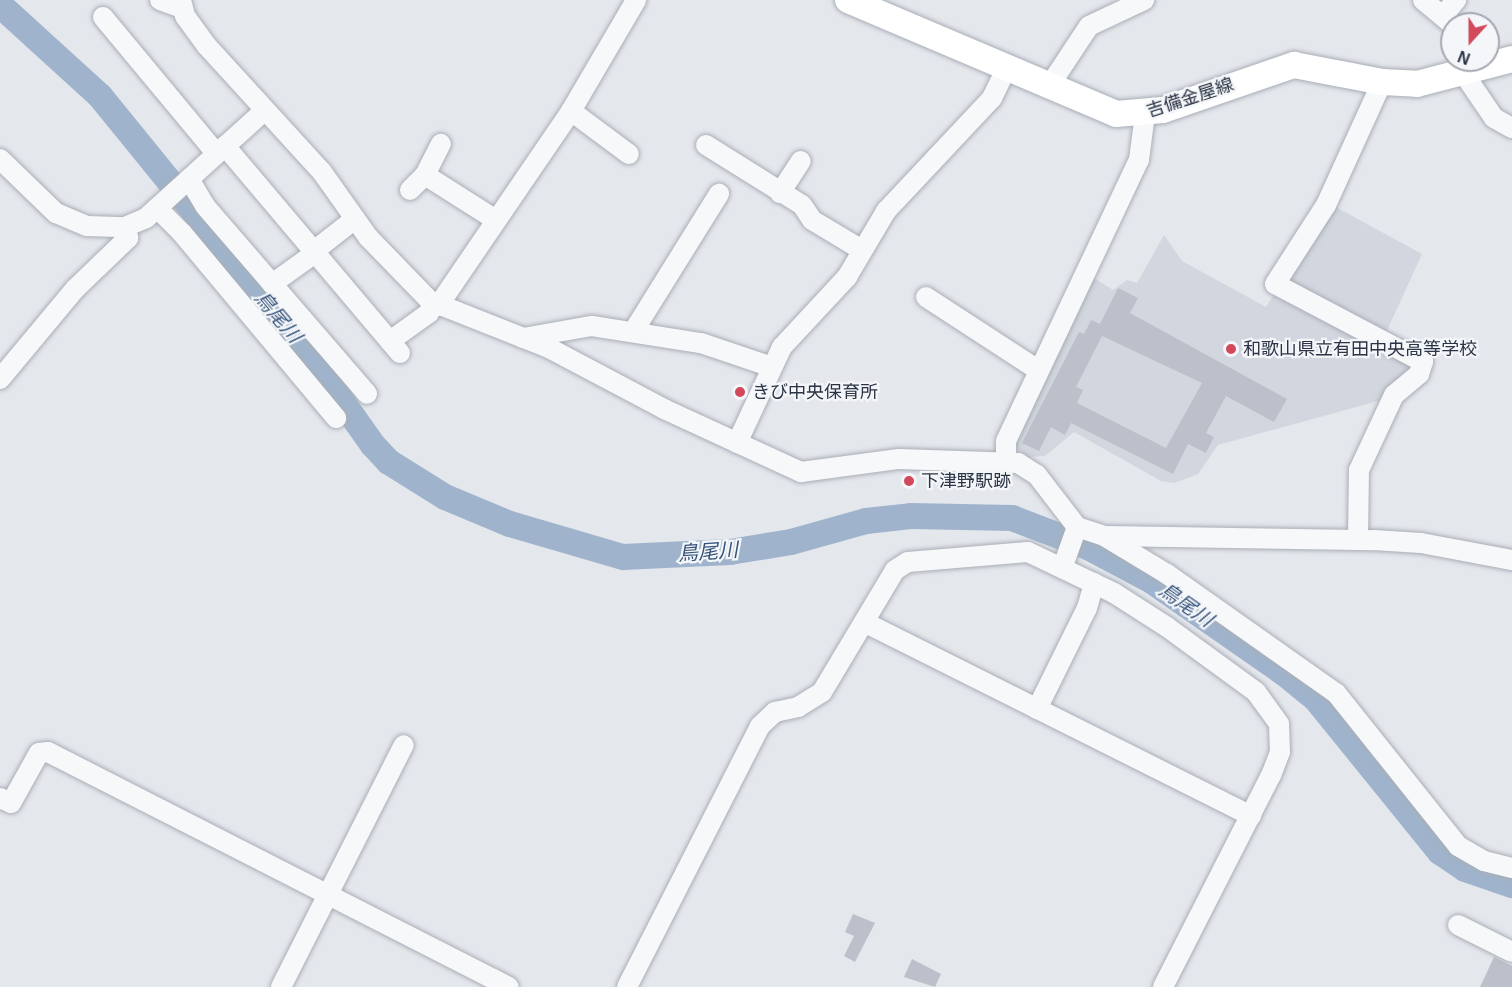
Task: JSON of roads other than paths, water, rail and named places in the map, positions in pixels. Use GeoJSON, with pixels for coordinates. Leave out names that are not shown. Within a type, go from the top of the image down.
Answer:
{"type":"FeatureCollection","features":[{"type":"Feature","properties":{"kind":"main road","name":"吉備金屋線"},"geometry":{"type":"LineString","coordinates":[[848,0],[1103,111],[1145,114],[1294,65],[1382,82],[1417,84],[1469,72]]}},
{"type":"Feature","properties":{"kind":"street"},"geometry":{"type":"LineString","coordinates":[[160,0],[182,4],[196,34],[263,112],[322,172],[355,219],[436,304],[523,338],[737,443],[810,473],[899,459],[1006,460],[1037,475],[1076,529],[1104,536],[1421,543],[1512,560]]}},
{"type":"Feature","properties":{"kind":"street"},"geometry":{"type":"LineString","coordinates":[[103,17],[315,252],[395,347],[429,313],[496,220],[571,111],[636,0]]}},
{"type":"Feature","properties":{"kind":"street"},"geometry":{"type":"LineString","coordinates":[[1048,88],[1089,26],[1144,0]]}},
{"type":"Feature","properties":{"kind":"street"},"geometry":{"type":"LineString","coordinates":[[1424,0],[1440,13]]}},
{"type":"Feature","properties":{"kind":"street"},"geometry":{"type":"LineString","coordinates":[[737,443],[772,368],[791,334],[830,298],[886,211],[992,98],[1006,69]]}},
{"type":"Feature","properties":{"kind":"street"},"geometry":{"type":"LineString","coordinates":[[1464,74],[1494,118],[1512,128]]}},
{"type":"Feature","properties":{"kind":"street"},"geometry":{"type":"LineString","coordinates":[[1358,540],[1359,470],[1394,394],[1419,374],[1423,362],[1275,284],[1326,205],[1382,82]]}},
{"type":"Feature","properties":{"kind":"street"},"geometry":{"type":"LineString","coordinates":[[571,111],[630,154]]}},
{"type":"Feature","properties":{"kind":"street"},"geometry":{"type":"LineString","coordinates":[[0,159],[56,213],[87,226],[125,227],[160,206],[263,112]]}},
{"type":"Feature","properties":{"kind":"street"},"geometry":{"type":"LineString","coordinates":[[1006,460],[1006,441],[1139,160],[1145,114]]}},
{"type":"Feature","properties":{"kind":"street"},"geometry":{"type":"LineString","coordinates":[[411,190],[424,175],[441,144]]}},
{"type":"Feature","properties":{"kind":"street"},"geometry":{"type":"LineString","coordinates":[[706,145],[802,205],[812,220],[862,250]]}},
{"type":"Feature","properties":{"kind":"street"},"geometry":{"type":"LineString","coordinates":[[780,193],[801,161]]}},
{"type":"Feature","properties":{"kind":"street"},"geometry":{"type":"LineString","coordinates":[[424,175],[496,220]]}},
{"type":"Feature","properties":{"kind":"street"},"geometry":{"type":"LineString","coordinates":[[186,181],[367,394]]}},
{"type":"Feature","properties":{"kind":"street"},"geometry":{"type":"LineString","coordinates":[[633,332],[719,194]]}},
{"type":"Feature","properties":{"kind":"street"},"geometry":{"type":"LineString","coordinates":[[160,206],[336,418]]}},
{"type":"Feature","properties":{"kind":"street"},"geometry":{"type":"LineString","coordinates":[[272,284],[355,219]]}},
{"type":"Feature","properties":{"kind":"street"},"geometry":{"type":"LineString","coordinates":[[0,379],[75,289],[128,238],[125,227]]}},
{"type":"Feature","properties":{"kind":"street"},"geometry":{"type":"LineString","coordinates":[[926,297],[1038,370]]}},
{"type":"Feature","properties":{"kind":"street"},"geometry":{"type":"LineString","coordinates":[[523,338],[592,326],[713,345],[772,368]]}},
{"type":"Feature","properties":{"kind":"street"},"geometry":{"type":"LineString","coordinates":[[1064,563],[1076,529]]}},
{"type":"Feature","properties":{"kind":"street"},"geometry":{"type":"LineString","coordinates":[[1104,536],[1167,573],[1336,693],[1458,846],[1484,861],[1512,868]]}},
{"type":"Feature","properties":{"kind":"street"},"geometry":{"type":"LineString","coordinates":[[627,987],[760,726],[775,712],[798,707],[822,692],[887,580],[908,562],[1028,552],[1064,563],[1244,683],[1276,715],[1280,752],[1251,816],[1163,987]]}},
{"type":"Feature","properties":{"kind":"street"},"geometry":{"type":"LineString","coordinates":[[1037,709],[1087,608],[1094,583]]}},
{"type":"Feature","properties":{"kind":"street"},"geometry":{"type":"LineString","coordinates":[[864,622],[1251,816]]}},
{"type":"Feature","properties":{"kind":"street"},"geometry":{"type":"LineString","coordinates":[[281,987],[404,745]]}},
{"type":"Feature","properties":{"kind":"street"},"geometry":{"type":"LineString","coordinates":[[0,798],[11,803],[39,753],[48,752],[509,987]]}},
{"type":"Feature","properties":{"kind":"street"},"geometry":{"type":"LineString","coordinates":[[1458,925],[1512,952]]}},
{"type":"Feature","properties":{"kind":"waterway","name":"鳥尾川"},"geometry":{"type":"LineString","coordinates":[[0,5],[100,96],[301,343],[373,445],[389,462],[445,497],[510,524],[623,557],[730,552],[791,542],[866,521],[911,516],[1012,518],[1088,547],[1152,581],[1284,673],[1316,699],[1440,852],[1465,869],[1512,885]]}},
{"type":"Feature","properties":{"kind":"place","name":"和歌山県立有田中央高等学校"},"geometry":{"type":"Point","coordinates":[1231,349]}},
{"type":"Feature","properties":{"kind":"place","name":"きび中央保育所"},"geometry":{"type":"Point","coordinates":[740,392]}},
{"type":"Feature","properties":{"kind":"place","name":"下津野駅跡"},"geometry":{"type":"Point","coordinates":[909,481]}}]}
